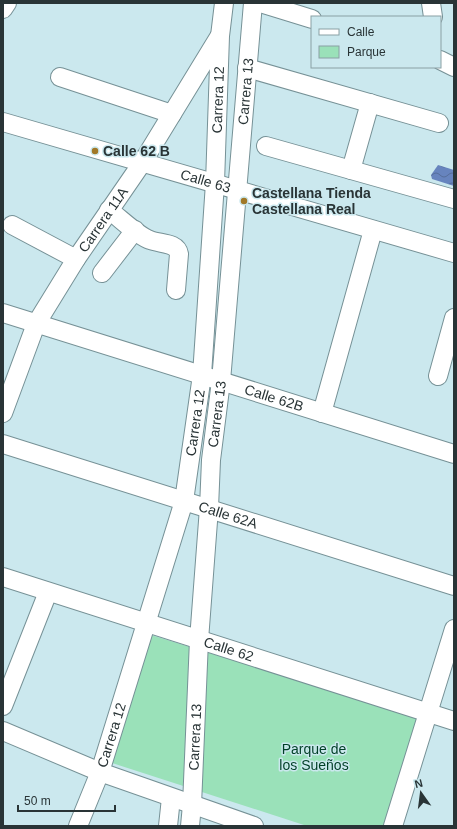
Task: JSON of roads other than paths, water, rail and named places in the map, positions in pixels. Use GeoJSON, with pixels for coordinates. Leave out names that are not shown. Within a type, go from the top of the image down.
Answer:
{"type":"FeatureCollection","features":[{"type":"Feature","properties":{"kind":"street"},"geometry":{"type":"LineString","coordinates":[[3,9],[7,3]]}},
{"type":"Feature","properties":{"kind":"street","name":"Carrera 12"},"geometry":{"type":"LineString","coordinates":[[78,826],[100,772],[184,501],[202,375],[215,183],[220,36],[224,3]]}},
{"type":"Feature","properties":{"kind":"street","name":"Carrera 13"},"geometry":{"type":"LineString","coordinates":[[190,826],[199,640],[211,460],[221,381],[253,3]]}},
{"type":"Feature","properties":{"kind":"street"},"geometry":{"type":"LineString","coordinates":[[260,3],[311,19]]}},
{"type":"Feature","properties":{"kind":"street"},"geometry":{"type":"LineString","coordinates":[[431,3],[433,16]]}},
{"type":"Feature","properties":{"kind":"street","name":"Carrera 11A"},"geometry":{"type":"LineString","coordinates":[[3,413],[36,324],[76,258],[142,163],[220,36]]}},
{"type":"Feature","properties":{"kind":"street"},"geometry":{"type":"LineString","coordinates":[[441,60],[454,66]]}},
{"type":"Feature","properties":{"kind":"street"},"geometry":{"type":"LineString","coordinates":[[247,68],[439,123]]}},
{"type":"Feature","properties":{"kind":"street"},"geometry":{"type":"LineString","coordinates":[[60,77],[172,114]]}},
{"type":"Feature","properties":{"kind":"street"},"geometry":{"type":"LineString","coordinates":[[351,170],[370,103]]}},
{"type":"Feature","properties":{"kind":"street","name":"Calle 63"},"geometry":{"type":"LineString","coordinates":[[3,122],[454,254]]}},
{"type":"Feature","properties":{"kind":"street"},"geometry":{"type":"LineString","coordinates":[[266,146],[454,199]]}},
{"type":"Feature","properties":{"kind":"street"},"geometry":{"type":"LineString","coordinates":[[109,210],[145,238],[174,246],[178,250],[176,290]]}},
{"type":"Feature","properties":{"kind":"street"},"geometry":{"type":"LineString","coordinates":[[12,225],[76,258]]}},
{"type":"Feature","properties":{"kind":"street"},"geometry":{"type":"LineString","coordinates":[[102,273],[135,230]]}},
{"type":"Feature","properties":{"kind":"street"},"geometry":{"type":"LineString","coordinates":[[322,413],[373,230]]}},
{"type":"Feature","properties":{"kind":"street","name":"Calle 62B"},"geometry":{"type":"LineString","coordinates":[[3,313],[454,454]]}},
{"type":"Feature","properties":{"kind":"street"},"geometry":{"type":"LineString","coordinates":[[438,376],[454,318]]}},
{"type":"Feature","properties":{"kind":"street","name":"Calle 62A"},"geometry":{"type":"LineString","coordinates":[[3,444],[454,586]]}},
{"type":"Feature","properties":{"kind":"street","name":"Calle 62"},"geometry":{"type":"LineString","coordinates":[[3,577],[454,721]]}},
{"type":"Feature","properties":{"kind":"street"},"geometry":{"type":"LineString","coordinates":[[3,706],[48,592]]}},
{"type":"Feature","properties":{"kind":"street"},"geometry":{"type":"LineString","coordinates":[[393,826],[454,629]]}},
{"type":"Feature","properties":{"kind":"street"},"geometry":{"type":"LineString","coordinates":[[3,732],[100,772],[254,826]]}},
{"type":"Feature","properties":{"kind":"street"},"geometry":{"type":"LineString","coordinates":[[168,826],[171,798]]}},
{"type":"Feature","properties":{"kind":"water"},"geometry":{"type":"Polygon","coordinates":[[[438,165],[454,170],[454,186],[432,179],[431,175],[438,165]]]}},
{"type":"Feature","properties":{"kind":"place","name":"Calle 62 B"},"geometry":{"type":"Point","coordinates":[95,151]}},
{"type":"Feature","properties":{"kind":"place","name":"Castellana Tienda Castellana Real"},"geometry":{"type":"Point","coordinates":[244,201]}},
{"type":"Feature","properties":{"kind":"park label","name":"Parque de los Sueños"},"geometry":{"type":"Point","coordinates":[314,758]}}]}
